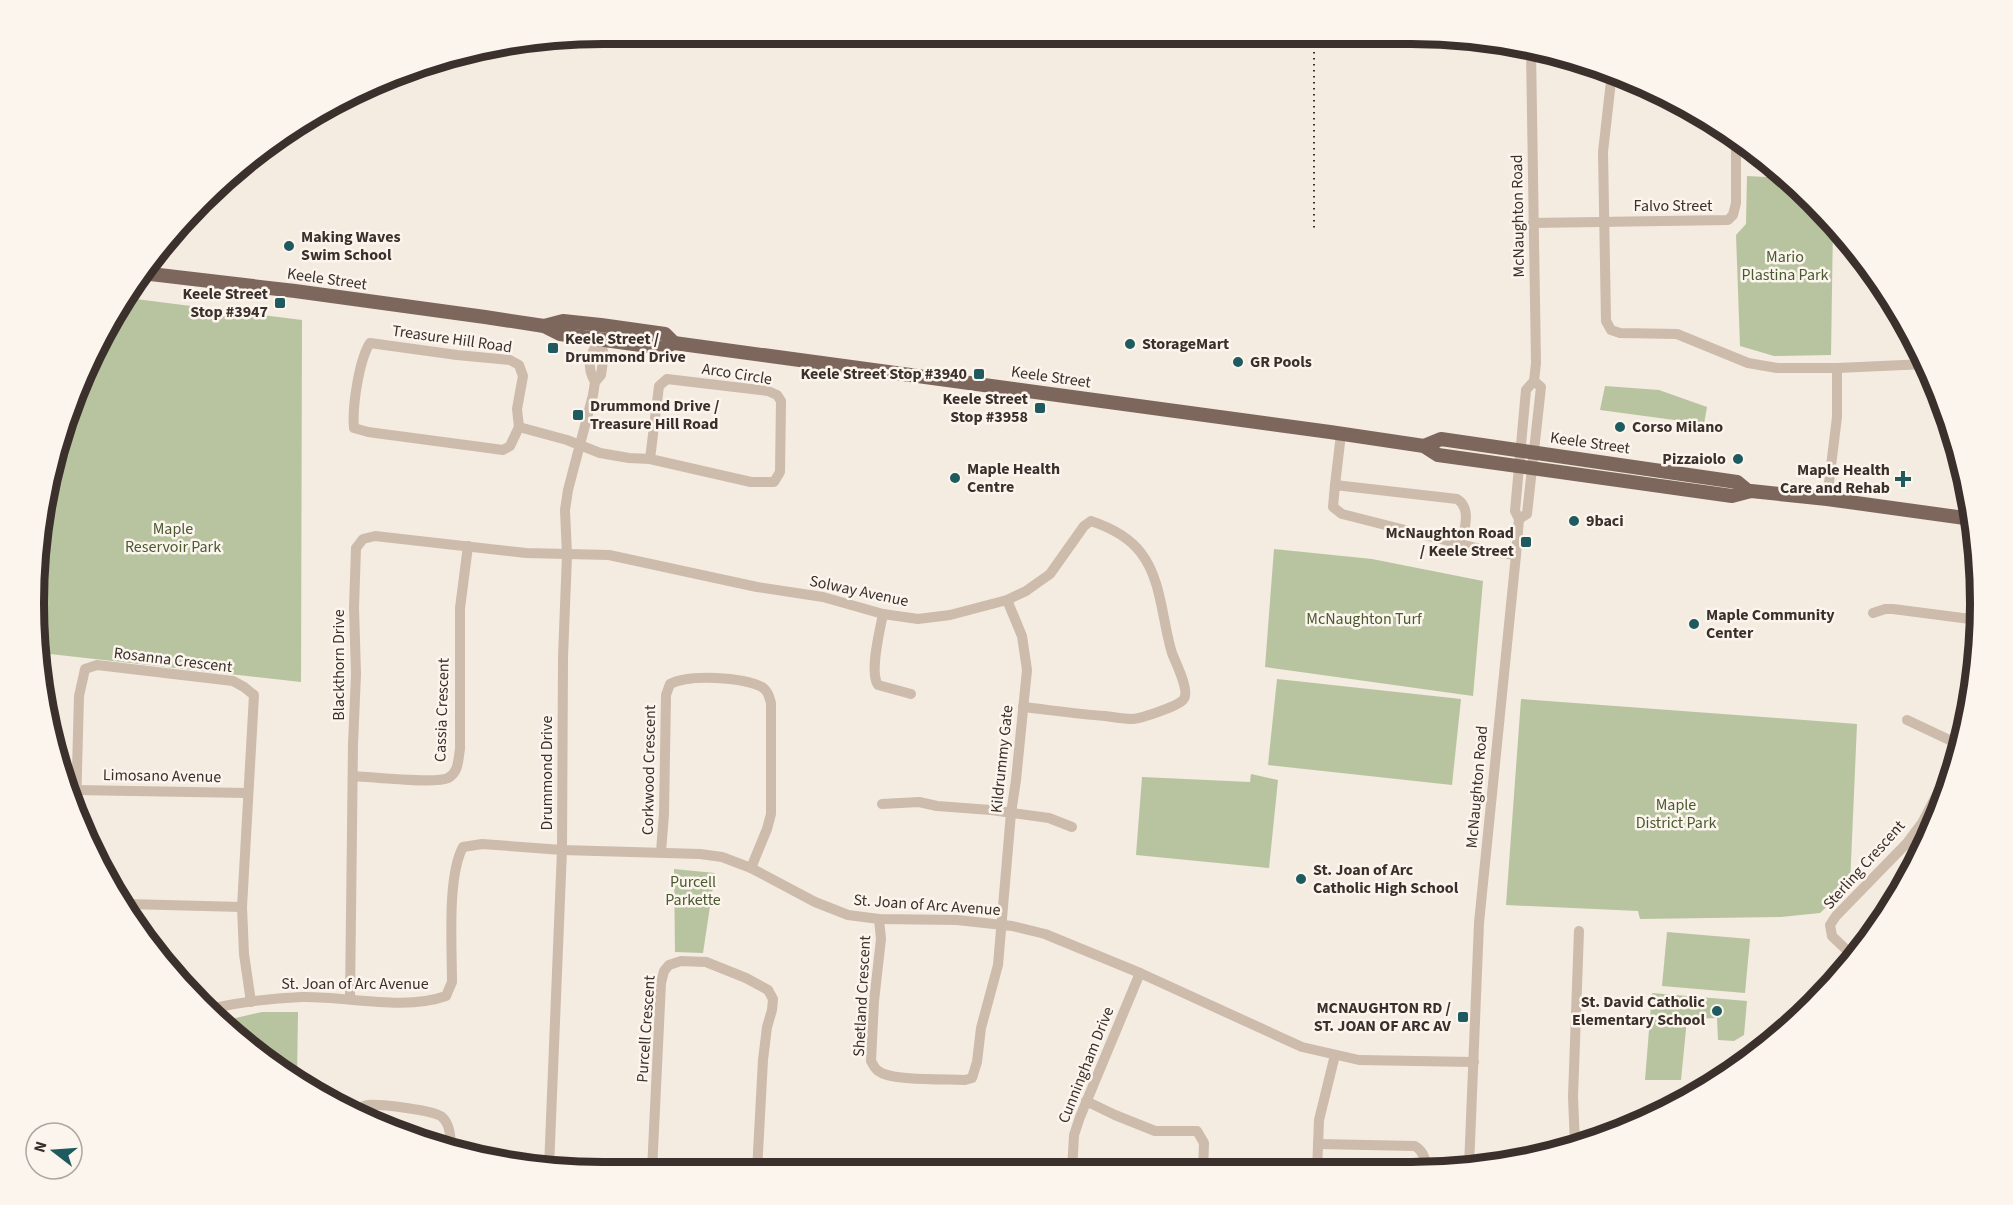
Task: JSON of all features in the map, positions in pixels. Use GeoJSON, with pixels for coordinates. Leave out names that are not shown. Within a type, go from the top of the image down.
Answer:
{"type":"FeatureCollection","features":[{"type":"Feature","properties":{"kind":"main road","name":"Keele Street"},"geometry":{"type":"LineString","coordinates":[[151,274],[295,291],[544,326],[563,321],[663,348],[674,343],[1341,434],[1424,446],[1438,455],[1732,496],[1748,491],[1827,499],[1963,518]]}},
{"type":"Feature","properties":{"kind":"main road","name":"Keele Street"},"geometry":{"type":"LineString","coordinates":[[1424,446],[1440,439],[1528,450],[1737,482],[1748,491]]}},
{"type":"Feature","properties":{"kind":"street","name":"McNaughton Road"},"geometry":{"type":"LineString","coordinates":[[1469,1158],[1479,923],[1516,555],[1519,519],[1515,511],[1541,387],[1534,381],[1536,349],[1531,57]]}},
{"type":"Feature","properties":{"kind":"street"},"geometry":{"type":"LineString","coordinates":[[1611,81],[1603,152],[1606,321],[1611,330],[1620,333],[1677,334],[1748,363],[1777,368],[1916,364]]}},
{"type":"Feature","properties":{"kind":"street","name":"Falvo Street"},"geometry":{"type":"LineString","coordinates":[[1533,223],[1728,220],[1733,215],[1736,203],[1736,148]]}},
{"type":"Feature","properties":{"kind":"street","name":"Drummond Drive"},"geometry":{"type":"LineString","coordinates":[[549,1159],[562,850],[562,657],[567,555],[565,510],[595,382],[589,372],[591,353],[600,332]]}},
{"type":"Feature","properties":{"kind":"street","name":"Treasure Hill Road"},"geometry":{"type":"LineString","coordinates":[[370,343],[457,356],[510,360],[519,365],[523,376],[517,409],[519,427],[510,446],[503,450],[368,432],[354,428],[353,414],[364,352],[370,343]]}},
{"type":"Feature","properties":{"kind":"street"},"geometry":{"type":"LineString","coordinates":[[1827,499],[1837,417],[1837,368]]}},
{"type":"Feature","properties":{"kind":"street","name":"Arco Circle"},"geometry":{"type":"LineString","coordinates":[[580,445],[600,453],[650,459],[751,482],[774,482],[780,472],[781,401],[777,395],[768,391],[668,379],[659,386],[650,459]]}},
{"type":"Feature","properties":{"kind":"street"},"geometry":{"type":"LineString","coordinates":[[519,427],[580,445]]}},
{"type":"Feature","properties":{"kind":"street"},"geometry":{"type":"LineString","coordinates":[[1341,434],[1333,507],[1342,514],[1492,552],[1516,555]]}},
{"type":"Feature","properties":{"kind":"street"},"geometry":{"type":"LineString","coordinates":[[1335,485],[1460,500],[1466,509],[1462,544]]}},
{"type":"Feature","properties":{"kind":"street","name":"Solway Avenue"},"geometry":{"type":"LineString","coordinates":[[567,555],[609,555],[757,587],[823,597],[883,614],[918,619],[933,618],[1007,600],[1026,591],[1050,574],[1084,526],[1091,521],[1114,529],[1141,553],[1150,569],[1168,640],[1187,690],[1183,701],[1173,707],[1133,719],[1023,707]]}},
{"type":"Feature","properties":{"kind":"street","name":"Blackthorn Drive"},"geometry":{"type":"LineString","coordinates":[[350,999],[356,548],[363,539],[375,536],[526,554],[567,555]]}},
{"type":"Feature","properties":{"kind":"street","name":"Cassia Crescent"},"geometry":{"type":"LineString","coordinates":[[353,776],[432,781],[447,778],[457,769],[460,749],[460,608],[468,546]]}},
{"type":"Feature","properties":{"kind":"street","name":"Kildrummy Gate"},"geometry":{"type":"LineString","coordinates":[[1002,925],[1011,813],[1027,670],[1022,636],[1007,600]]}},
{"type":"Feature","properties":{"kind":"street"},"geometry":{"type":"LineString","coordinates":[[1873,613],[1893,609],[1969,619]]}},
{"type":"Feature","properties":{"kind":"street"},"geometry":{"type":"LineString","coordinates":[[883,614],[874,680],[878,686],[911,694]]}},
{"type":"Feature","properties":{"kind":"street","name":"Rosanna Crescent"},"geometry":{"type":"LineString","coordinates":[[76,790],[79,696],[85,669],[97,665],[233,681],[254,695],[242,907],[244,954],[251,1002]]}},
{"type":"Feature","properties":{"kind":"street","name":"Corkwood Crescent"},"geometry":{"type":"LineString","coordinates":[[662,852],[666,695],[670,684],[676,681],[692,678],[722,679],[763,688],[769,694],[771,703],[771,814],[751,868]]}},
{"type":"Feature","properties":{"kind":"street"},"geometry":{"type":"LineString","coordinates":[[1907,720],[1952,740]]}},
{"type":"Feature","properties":{"kind":"street","name":"Limosano Avenue"},"geometry":{"type":"LineString","coordinates":[[76,790],[247,793]]}},
{"type":"Feature","properties":{"kind":"street"},"geometry":{"type":"LineString","coordinates":[[882,804],[918,802],[1011,813],[1049,818],[1072,827]]}},
{"type":"Feature","properties":{"kind":"street","name":"Sterling Crescent"},"geometry":{"type":"LineString","coordinates":[[1847,951],[1832,936],[1830,925],[1907,843],[1931,806]]}},
{"type":"Feature","properties":{"kind":"street","name":"St. Joan of Arc Avenue"},"geometry":{"type":"LineString","coordinates":[[217,1007],[302,997],[430,1002],[446,996],[452,982],[454,884],[458,857],[463,847],[482,844],[562,850],[700,854],[722,857],[751,868],[834,911],[848,915],[879,919],[957,920],[1029,929],[1045,934],[1140,973],[1302,1047],[1359,1060],[1474,1062]]}},
{"type":"Feature","properties":{"kind":"street"},"geometry":{"type":"LineString","coordinates":[[132,904],[242,907]]}},
{"type":"Feature","properties":{"kind":"street","name":"Shetland Crescent"},"geometry":{"type":"LineString","coordinates":[[879,919],[880,939],[874,1001],[872,1061],[882,1074],[894,1077],[965,1080],[972,1078],[978,1062],[981,1028],[998,965],[1002,925]]}},
{"type":"Feature","properties":{"kind":"street"},"geometry":{"type":"LineString","coordinates":[[1575,1136],[1573,1097],[1579,931]]}},
{"type":"Feature","properties":{"kind":"street","name":"Purcell Crescent"},"geometry":{"type":"LineString","coordinates":[[652,1162],[661,984],[664,971],[669,965],[681,961],[706,962],[746,978],[768,990],[773,999],[763,1060],[757,1162]]}},
{"type":"Feature","properties":{"kind":"street","name":"Cunningham Drive"},"geometry":{"type":"LineString","coordinates":[[1072,1162],[1074,1135],[1086,1101],[1140,973]]}},
{"type":"Feature","properties":{"kind":"street"},"geometry":{"type":"LineString","coordinates":[[1317,1162],[1322,1104],[1335,1055]]}},
{"type":"Feature","properties":{"kind":"street"},"geometry":{"type":"LineString","coordinates":[[1086,1101],[1155,1131],[1197,1131],[1204,1143],[1203,1162]]}},
{"type":"Feature","properties":{"kind":"street"},"geometry":{"type":"LineString","coordinates":[[361,1107],[366,1104],[428,1111],[442,1117],[448,1127],[451,1140]]}},
{"type":"Feature","properties":{"kind":"street"},"geometry":{"type":"LineString","coordinates":[[1318,1144],[1415,1146],[1420,1149],[1425,1161]]}},
{"type":"Feature","properties":{"kind":"green space","name":"Mario Plastina Park"},"geometry":{"type":"Polygon","coordinates":[[[1747,176],[1773,177],[1806,207],[1833,236],[1831,355],[1774,356],[1740,346],[1736,235],[1746,224],[1747,176]]]}},
{"type":"Feature","properties":{"kind":"green space","name":"Maple Reservoir Park"},"geometry":{"type":"Polygon","coordinates":[[[134,299],[302,320],[301,682],[46,654],[45,566],[54,493],[73,423],[86,389],[101,355],[134,299]]]}},
{"type":"Feature","properties":{"kind":"green space"},"geometry":{"type":"Polygon","coordinates":[[[1605,386],[1659,390],[1707,407],[1704,424],[1600,410],[1605,386]]]}},
{"type":"Feature","properties":{"kind":"green space","name":"McNaughton Turf"},"geometry":{"type":"Polygon","coordinates":[[[1274,549],[1372,559],[1483,581],[1473,696],[1265,667],[1274,549]]]}},
{"type":"Feature","properties":{"kind":"green space"},"geometry":{"type":"Polygon","coordinates":[[[1277,679],[1461,699],[1452,785],[1268,765],[1277,679]]]}},
{"type":"Feature","properties":{"kind":"green space","name":"Maple District Park"},"geometry":{"type":"Polygon","coordinates":[[[1521,699],[1857,724],[1850,885],[1820,913],[1781,917],[1640,919],[1638,911],[1506,905],[1521,699]]]}},
{"type":"Feature","properties":{"kind":"green space"},"geometry":{"type":"Polygon","coordinates":[[[1251,774],[1278,780],[1269,868],[1136,855],[1142,777],[1250,782],[1251,774]]]}},
{"type":"Feature","properties":{"kind":"green space","name":"Purcell Parkette"},"geometry":{"type":"Polygon","coordinates":[[[674,869],[715,873],[703,953],[675,952],[674,869]]]}},
{"type":"Feature","properties":{"kind":"green space"},"geometry":{"type":"Polygon","coordinates":[[[1667,932],[1750,939],[1745,993],[1662,986],[1667,932]]]}},
{"type":"Feature","properties":{"kind":"green space"},"geometry":{"type":"Polygon","coordinates":[[[1652,993],[1747,1001],[1744,1035],[1734,1041],[1718,1040],[1717,1018],[1687,1019],[1681,1080],[1645,1080],[1652,993]]]}},
{"type":"Feature","properties":{"kind":"green space"},"geometry":{"type":"Polygon","coordinates":[[[262,1012],[298,1012],[297,1070],[262,1046],[230,1019],[262,1012]]]}},
{"type":"Feature","properties":{"kind":"railway"},"geometry":{"type":"LineString","coordinates":[[1314,44],[1314,228]]}},
{"type":"Feature","properties":{"kind":"place","name":"Making Waves Swim School"},"geometry":{"type":"Point","coordinates":[289,246]}},
{"type":"Feature","properties":{"kind":"place","name":"Keele Street Stop #3947"},"geometry":{"type":"Point","coordinates":[280,303]}},
{"type":"Feature","properties":{"kind":"place","name":"StorageMart"},"geometry":{"type":"Point","coordinates":[1130,344]}},
{"type":"Feature","properties":{"kind":"place","name":"Keele Street / Drummond Drive"},"geometry":{"type":"Point","coordinates":[553,348]}},
{"type":"Feature","properties":{"kind":"place","name":"GR Pools"},"geometry":{"type":"Point","coordinates":[1238,362]}},
{"type":"Feature","properties":{"kind":"place","name":"Keele Street Stop #3940"},"geometry":{"type":"Point","coordinates":[979,374]}},
{"type":"Feature","properties":{"kind":"place","name":"Keele Street Stop #3958"},"geometry":{"type":"Point","coordinates":[1040,408]}},
{"type":"Feature","properties":{"kind":"place","name":"Drummond Drive / Treasure Hill Road"},"geometry":{"type":"Point","coordinates":[578,415]}},
{"type":"Feature","properties":{"kind":"place","name":"Corso Milano"},"geometry":{"type":"Point","coordinates":[1620,427]}},
{"type":"Feature","properties":{"kind":"place","name":"Pizzaiolo"},"geometry":{"type":"Point","coordinates":[1738,459]}},
{"type":"Feature","properties":{"kind":"place","name":"Maple Health Centre"},"geometry":{"type":"Point","coordinates":[955,478]}},
{"type":"Feature","properties":{"kind":"place","name":"Maple Health Care and Rehab"},"geometry":{"type":"Point","coordinates":[1903,479]}},
{"type":"Feature","properties":{"kind":"place","name":"9baci"},"geometry":{"type":"Point","coordinates":[1574,521]}},
{"type":"Feature","properties":{"kind":"place","name":"McNaughton Road / Keele Street"},"geometry":{"type":"Point","coordinates":[1526,542]}},
{"type":"Feature","properties":{"kind":"place","name":"Maple Community Center"},"geometry":{"type":"Point","coordinates":[1694,624]}},
{"type":"Feature","properties":{"kind":"place","name":"St. Joan of Arc Catholic High School"},"geometry":{"type":"Point","coordinates":[1301,879]}},
{"type":"Feature","properties":{"kind":"place","name":"St. David Catholic Elementary School"},"geometry":{"type":"Point","coordinates":[1717,1011]}},
{"type":"Feature","properties":{"kind":"place","name":"MCNAUGHTON RD / ST. JOAN OF ARC AV"},"geometry":{"type":"Point","coordinates":[1463,1017]}}]}
